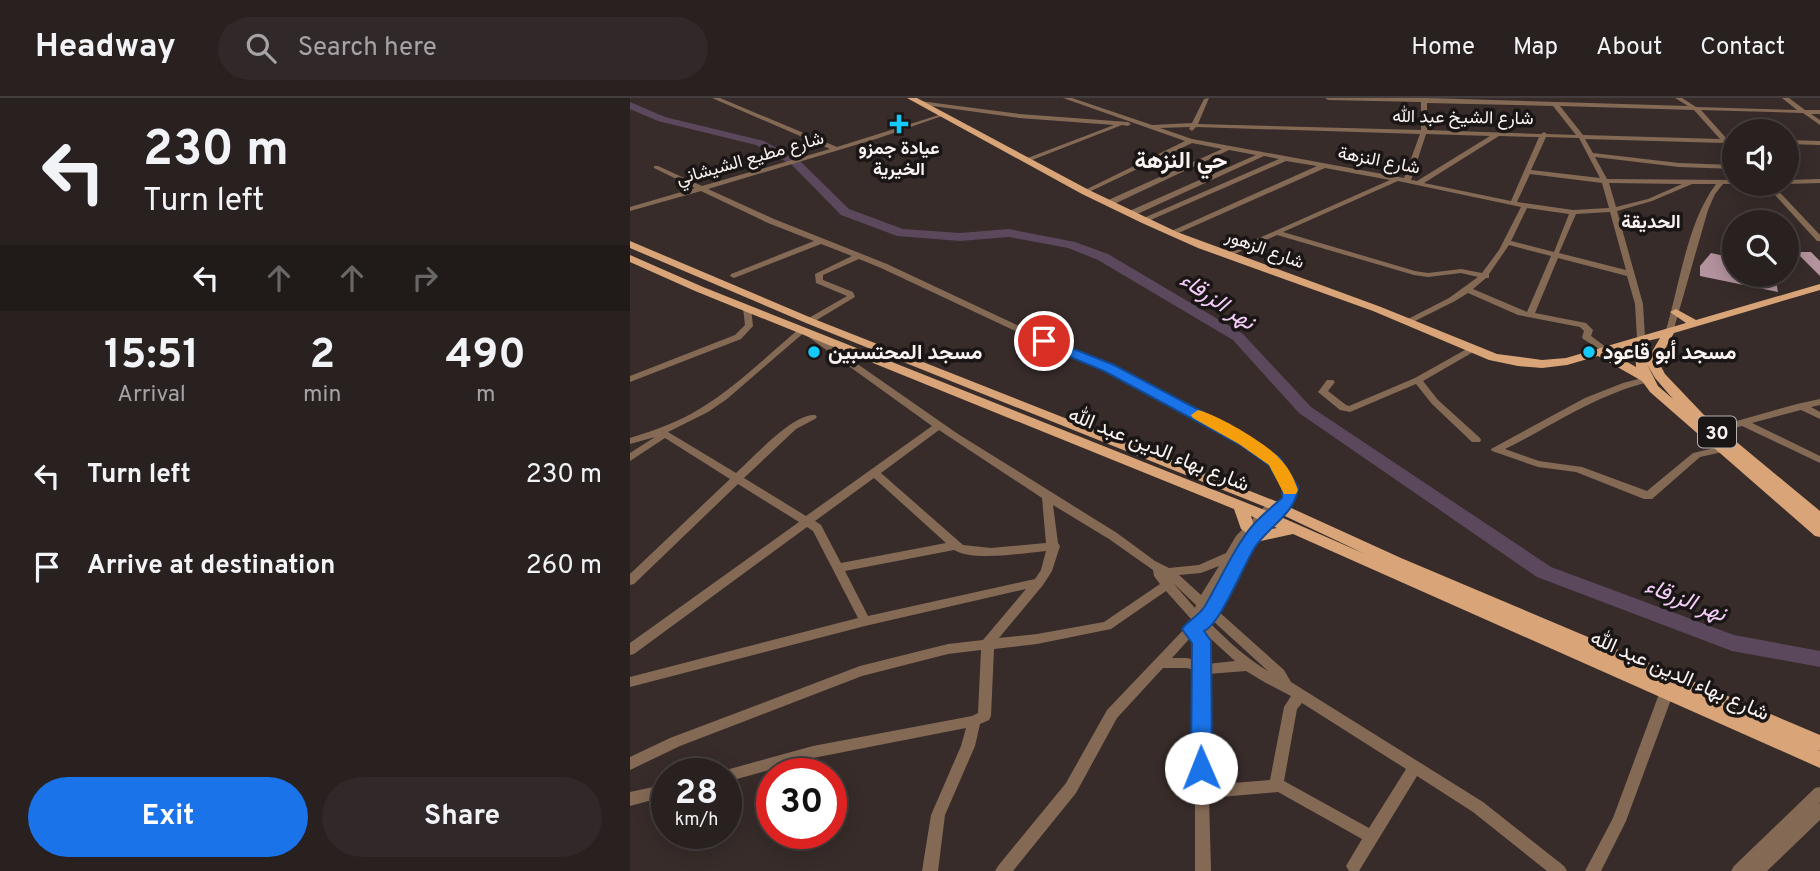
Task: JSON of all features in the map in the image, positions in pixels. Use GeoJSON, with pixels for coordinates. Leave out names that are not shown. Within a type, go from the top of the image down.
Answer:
{"type":"FeatureCollection","features":[{"type":"Feature","properties":{"kind":"main road","name":"شارع الزهور"},"geometry":{"type":"LineString","coordinates":[[916,100],[943,117],[1171,233],[1408,321],[1509,362],[1558,364],[1667,334]]}},
{"type":"Feature","properties":{"kind":"main road","name":"شارع بهاء الدين عبد الله"},"geometry":{"type":"LineString","coordinates":[[630,244],[807,328],[1240,507],[1271,512],[1295,529],[1820,760]]}},
{"type":"Feature","properties":{"kind":"main road","name":"شارع بهاء الدين عبد الله"},"geometry":{"type":"LineString","coordinates":[[630,258],[747,308],[807,328],[1395,562],[1820,743]]}},
{"type":"Feature","properties":{"kind":"main road"},"geometry":{"type":"LineString","coordinates":[[666,274],[680,268]]}},
{"type":"Feature","properties":{"kind":"main road"},"geometry":{"type":"LineString","coordinates":[[1667,334],[1694,323],[1820,287]]}},
{"type":"Feature","properties":{"kind":"main road"},"geometry":{"type":"LineString","coordinates":[[1667,334],[1820,294]]}},
{"type":"Feature","properties":{"kind":"main road"},"geometry":{"type":"LineString","coordinates":[[1676,312],[1694,323]]}},
{"type":"Feature","properties":{"kind":"main road","name":"30"},"geometry":{"type":"LineString","coordinates":[[1667,334],[1653,356],[1654,370],[1670,389],[1715,430],[1820,519]]}},
{"type":"Feature","properties":{"kind":"main road"},"geometry":{"type":"LineString","coordinates":[[1641,340],[1639,357],[1646,379]]}},
{"type":"Feature","properties":{"kind":"main road"},"geometry":{"type":"LineString","coordinates":[[1602,351],[1646,379]]}},
{"type":"Feature","properties":{"kind":"main road","name":"30"},"geometry":{"type":"LineString","coordinates":[[1646,379],[1820,532]]}},
{"type":"Feature","properties":{"kind":"main road"},"geometry":{"type":"LineString","coordinates":[[1240,507],[1250,533],[1295,529]]}},
{"type":"Feature","properties":{"kind":"street"},"geometry":{"type":"LineString","coordinates":[[715,98],[834,150]]}},
{"type":"Feature","properties":{"kind":"street","name":"شارع النزهة"},"geometry":{"type":"LineString","coordinates":[[1066,98],[1187,140],[1419,183],[1525,206],[1573,212],[1612,210],[1650,200],[1689,183]]}},
{"type":"Feature","properties":{"kind":"street"},"geometry":{"type":"LineString","coordinates":[[1328,98],[1553,102],[1820,112]]}},
{"type":"Feature","properties":{"kind":"street"},"geometry":{"type":"LineString","coordinates":[[1678,98],[1696,109],[1722,137]]}},
{"type":"Feature","properties":{"kind":"street"},"geometry":{"type":"LineString","coordinates":[[1785,98],[1820,123]]}},
{"type":"Feature","properties":{"kind":"street"},"geometry":{"type":"LineString","coordinates":[[1087,191],[1187,140],[1207,99]]}},
{"type":"Feature","properties":{"kind":"street"},"geometry":{"type":"LineString","coordinates":[[1227,254],[1402,180],[1424,131],[1425,99]]}},
{"type":"Feature","properties":{"kind":"street"},"geometry":{"type":"LineString","coordinates":[[916,100],[997,114],[1138,124]]}},
{"type":"Feature","properties":{"kind":"street"},"geometry":{"type":"LineString","coordinates":[[1553,102],[1580,135],[1605,181],[1640,312],[1641,340]]}},
{"type":"Feature","properties":{"kind":"street","name":"شارع مطيع الشيشاني"},"geometry":{"type":"LineString","coordinates":[[630,209],[943,117]]}},
{"type":"Feature","properties":{"kind":"street"},"geometry":{"type":"LineString","coordinates":[[1027,160],[1121,124]]}},
{"type":"Feature","properties":{"kind":"street","name":"شارع الشيخ عبد الله"},"geometry":{"type":"LineString","coordinates":[[1150,128],[1195,126],[1722,140]]}},
{"type":"Feature","properties":{"kind":"street"},"geometry":{"type":"LineString","coordinates":[[1419,183],[1499,133]]}},
{"type":"Feature","properties":{"kind":"street"},"geometry":{"type":"LineString","coordinates":[[1513,204],[1544,134]]}},
{"type":"Feature","properties":{"kind":"street"},"geometry":{"type":"LineString","coordinates":[[1799,142],[1820,143]]}},
{"type":"Feature","properties":{"kind":"street"},"geometry":{"type":"LineString","coordinates":[[1109,203],[1228,148]]}},
{"type":"Feature","properties":{"kind":"street"},"geometry":{"type":"LineString","coordinates":[[1130,214],[1263,154]]}},
{"type":"Feature","properties":{"kind":"street"},"geometry":{"type":"LineString","coordinates":[[1592,155],[1679,165],[1722,167]]}},
{"type":"Feature","properties":{"kind":"street"},"geometry":{"type":"LineString","coordinates":[[1143,220],[1287,158]]}},
{"type":"Feature","properties":{"kind":"street"},"geometry":{"type":"LineString","coordinates":[[1171,233],[1326,165]]}},
{"type":"Feature","properties":{"kind":"street"},"geometry":{"type":"LineString","coordinates":[[656,167],[1109,368],[1245,440],[1275,461],[1290,487],[1290,499],[1271,512],[1229,556],[1206,608]]}},
{"type":"Feature","properties":{"kind":"street"},"geometry":{"type":"LineString","coordinates":[[1527,172],[1605,181],[1720,183]]}},
{"type":"Feature","properties":{"kind":"street"},"geometry":{"type":"LineString","coordinates":[[1799,182],[1820,181]]}},
{"type":"Feature","properties":{"kind":"street"},"geometry":{"type":"LineString","coordinates":[[1700,183],[1713,190]]}},
{"type":"Feature","properties":{"kind":"street"},"geometry":{"type":"LineString","coordinates":[[1667,334],[1713,190],[1720,183]]}},
{"type":"Feature","properties":{"kind":"street"},"geometry":{"type":"LineString","coordinates":[[1779,196],[1820,239]]}},
{"type":"Feature","properties":{"kind":"street"},"geometry":{"type":"LineString","coordinates":[[1408,321],[1470,291],[1486,276],[1525,206]]}},
{"type":"Feature","properties":{"kind":"street"},"geometry":{"type":"LineString","coordinates":[[1530,315],[1573,212]]}},
{"type":"Feature","properties":{"kind":"street"},"geometry":{"type":"LineString","coordinates":[[1279,233],[1414,274],[1461,271],[1486,276]]}},
{"type":"Feature","properties":{"kind":"street"},"geometry":{"type":"LineString","coordinates":[[1508,240],[1630,272]]}},
{"type":"Feature","properties":{"kind":"street"},"geometry":{"type":"LineString","coordinates":[[734,276],[821,241]]}},
{"type":"Feature","properties":{"kind":"street"},"geometry":{"type":"LineString","coordinates":[[630,458],[727,395],[807,328],[851,297],[850,294],[819,281],[819,274],[859,256]]}},
{"type":"Feature","properties":{"kind":"street"},"geometry":{"type":"LineString","coordinates":[[1470,291],[1498,305],[1530,315],[1583,325],[1589,330],[1586,338],[1602,351]]}},
{"type":"Feature","properties":{"kind":"street"},"geometry":{"type":"LineString","coordinates":[[630,379],[738,337],[750,326],[747,308]]}},
{"type":"Feature","properties":{"kind":"street"},"geometry":{"type":"LineString","coordinates":[[807,328],[937,427],[1110,533],[1206,608],[1279,674],[1286,687]]}},
{"type":"Feature","properties":{"kind":"street"},"geometry":{"type":"LineString","coordinates":[[1330,382],[1322,392],[1347,409],[1418,380],[1472,349]]}},
{"type":"Feature","properties":{"kind":"street"},"geometry":{"type":"LineString","coordinates":[[1646,379],[1630,382],[1578,405],[1496,449],[1538,464],[1578,469],[1648,496],[1697,455],[1723,449]]}},
{"type":"Feature","properties":{"kind":"street"},"geometry":{"type":"LineString","coordinates":[[1418,380],[1435,402],[1476,440]]}},
{"type":"Feature","properties":{"kind":"street"},"geometry":{"type":"LineString","coordinates":[[1715,430],[1820,401]]}},
{"type":"Feature","properties":{"kind":"street"},"geometry":{"type":"LineString","coordinates":[[1800,407],[1820,416]]}},
{"type":"Feature","properties":{"kind":"street"},"geometry":{"type":"LineString","coordinates":[[630,581],[782,436],[812,417]]}},
{"type":"Feature","properties":{"kind":"street"},"geometry":{"type":"LineString","coordinates":[[1742,422],[1820,460]]}},
{"type":"Feature","properties":{"kind":"street"},"geometry":{"type":"LineString","coordinates":[[630,650],[937,427]]}},
{"type":"Feature","properties":{"kind":"street"},"geometry":{"type":"LineString","coordinates":[[631,440],[665,434],[808,521],[822,535],[865,621]]}},
{"type":"Feature","properties":{"kind":"street"},"geometry":{"type":"LineString","coordinates":[[874,473],[954,546]]}},
{"type":"Feature","properties":{"kind":"street"},"geometry":{"type":"LineString","coordinates":[[742,772],[813,752],[974,721],[984,716],[988,643],[1047,571],[1054,546],[1047,495]]}},
{"type":"Feature","properties":{"kind":"street"},"geometry":{"type":"LineString","coordinates":[[1003,871],[1071,788],[1112,714],[1196,624],[1250,533]]}},
{"type":"Feature","properties":{"kind":"street"},"geometry":{"type":"LineString","coordinates":[[837,568],[954,546],[978,552],[1054,546]]}},
{"type":"Feature","properties":{"kind":"street"},"geometry":{"type":"LineString","coordinates":[[630,764],[675,741],[833,680],[923,654],[988,643],[1037,639],[1107,626],[1164,575],[1201,569],[1229,556]]}},
{"type":"Feature","properties":{"kind":"street"},"geometry":{"type":"LineString","coordinates":[[1164,575],[1196,624],[1201,641],[1203,871]]}},
{"type":"Feature","properties":{"kind":"street"},"geometry":{"type":"LineString","coordinates":[[630,682],[865,621],[1039,583]]}},
{"type":"Feature","properties":{"kind":"street"},"geometry":{"type":"LineString","coordinates":[[1196,624],[1271,682],[1286,687],[1478,807],[1559,871]]}},
{"type":"Feature","properties":{"kind":"street"},"geometry":{"type":"LineString","coordinates":[[1162,663],[1186,663],[1200,669],[1250,665]]}},
{"type":"Feature","properties":{"kind":"street"},"geometry":{"type":"LineString","coordinates":[[1593,871],[1619,821],[1666,694]]}},
{"type":"Feature","properties":{"kind":"street"},"geometry":{"type":"LineString","coordinates":[[1276,786],[1291,707],[1298,696]]}},
{"type":"Feature","properties":{"kind":"street"},"geometry":{"type":"LineString","coordinates":[[930,871],[938,816],[968,746],[974,721]]}},
{"type":"Feature","properties":{"kind":"street"},"geometry":{"type":"LineString","coordinates":[[1354,866],[1415,766]]}},
{"type":"Feature","properties":{"kind":"street"},"geometry":{"type":"LineString","coordinates":[[1201,792],[1276,786],[1370,836]]}},
{"type":"Feature","properties":{"kind":"street"},"geometry":{"type":"LineString","coordinates":[[630,799],[651,794]]}},
{"type":"Feature","properties":{"kind":"street"},"geometry":{"type":"LineString","coordinates":[[1739,871],[1818,802]]}},
{"type":"Feature","properties":{"kind":"street"},"geometry":{"type":"LineString","coordinates":[[1756,871],[1818,802]]}},
{"type":"Feature","properties":{"kind":"building"},"geometry":{"type":"Polygon","coordinates":[[[1799,252],[1811,252],[1820,261],[1820,276],[1799,252]]]}},
{"type":"Feature","properties":{"kind":"building"},"geometry":{"type":"Polygon","coordinates":[[[1711,253],[1722,255],[1722,281],[1700,276],[1700,266],[1711,253]]]}},
{"type":"Feature","properties":{"kind":"building"},"geometry":{"type":"Polygon","coordinates":[[[1754,287],[1777,287],[1778,292],[1754,287]]]}},
{"type":"Feature","properties":{"kind":"waterway","name":"نهر الزرقاء"},"geometry":{"type":"LineString","coordinates":[[630,105],[662,119],[760,143],[796,163],[845,212],[901,233],[960,237],[1009,233],[1071,245],[1103,257],[1238,337],[1305,410],[1544,572],[1732,643],[1820,659]]}},
{"type":"Feature","properties":{"kind":"slow traffic"},"geometry":{"type":"LineString","coordinates":[[1198,415],[1245,440],[1275,461],[1284,473],[1290,490]]}},
{"type":"Feature","properties":{"kind":"place","name":"عيادة جمزو الخيرية"},"geometry":{"type":"Point","coordinates":[899,124]}},
{"type":"Feature","properties":{"kind":"place","name":"مسجد المحتسبين"},"geometry":{"type":"Point","coordinates":[814,352]}},
{"type":"Feature","properties":{"kind":"place","name":"مسجد أبو قاعود"},"geometry":{"type":"Point","coordinates":[1589,352]}},
{"type":"Feature","properties":{"kind":"district","name":"حي النزهة"},"geometry":{"type":"Point","coordinates":[1181,160]}},
{"type":"Feature","properties":{"kind":"district","name":"الحديقة"},"geometry":{"type":"Point","coordinates":[1651,221]}},
{"type":"Feature","properties":{"kind":"route"},"geometry":{"type":"LineString","coordinates":[[1044,341],[1109,368],[1245,440],[1275,461],[1290,487],[1290,499],[1260,528],[1246,547],[1203,624],[1192,629],[1201,641],[1201,768]]}}]}
